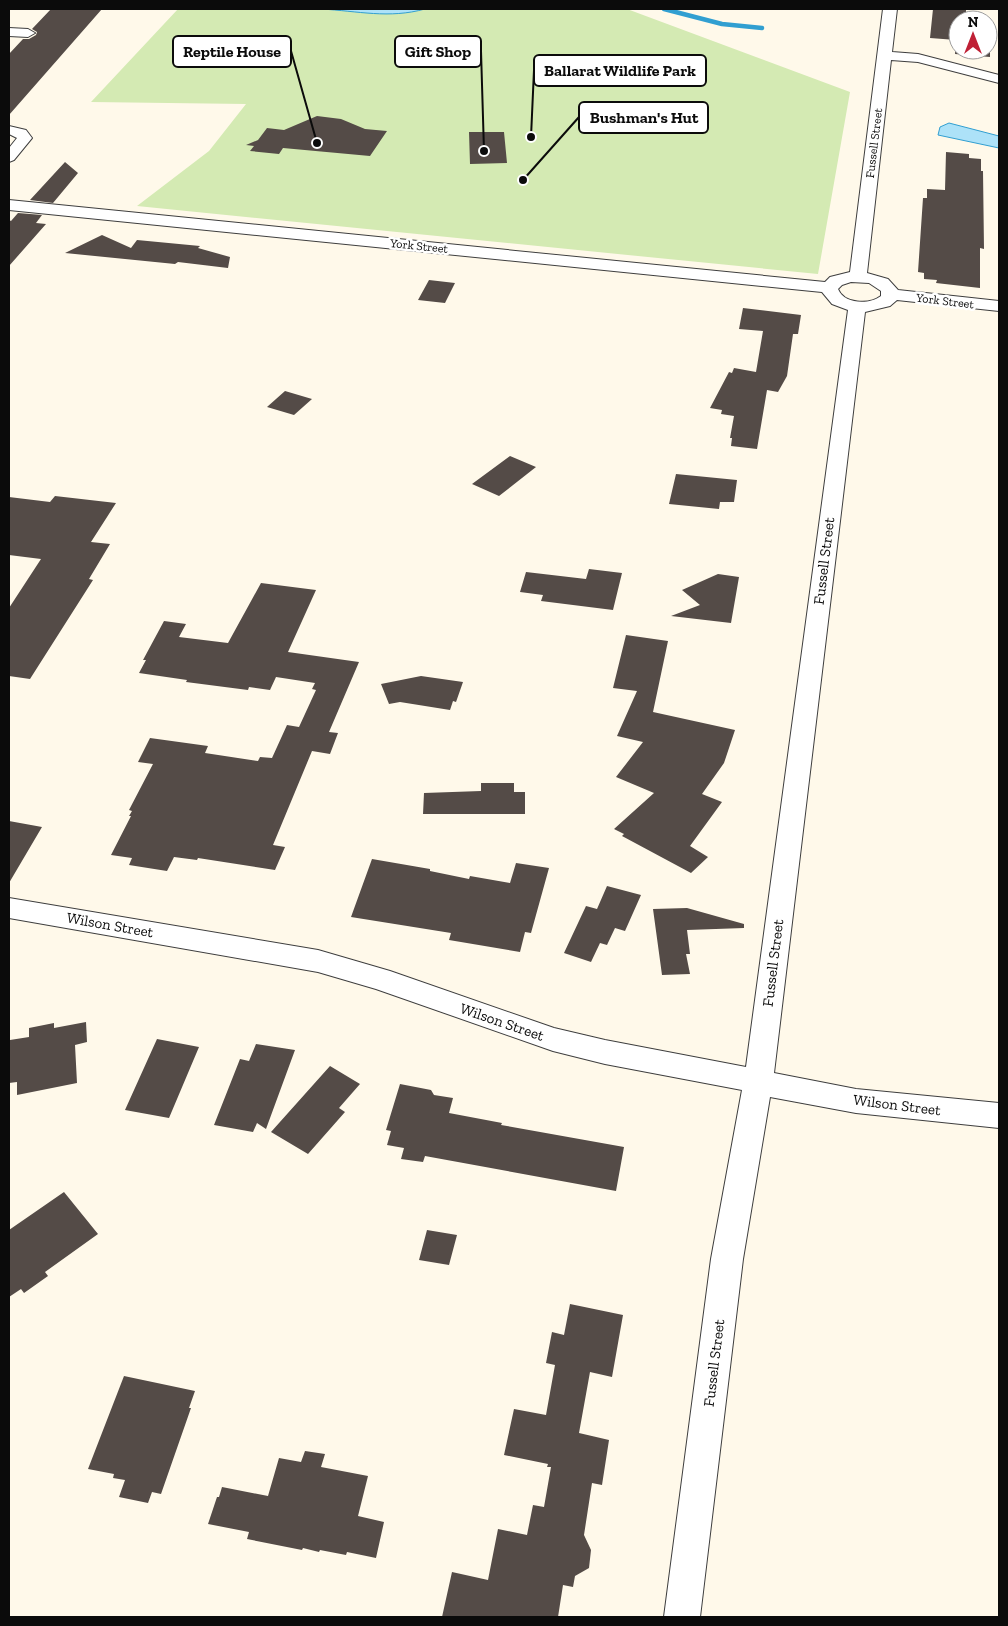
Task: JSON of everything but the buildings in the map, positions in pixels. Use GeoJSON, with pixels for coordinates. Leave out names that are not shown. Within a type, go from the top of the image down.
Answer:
{"type":"FeatureCollection","features":[{"type":"Feature","properties":{"kind":"street","name":"Fussell Street"},"geometry":{"type":"LineString","coordinates":[[858,277],[890,9]]}},
{"type":"Feature","properties":{"kind":"street"},"geometry":{"type":"LineString","coordinates":[[9,32],[28,33]]}},
{"type":"Feature","properties":{"kind":"street"},"geometry":{"type":"LineString","coordinates":[[884,55],[918,58],[999,79]]}},
{"type":"Feature","properties":{"kind":"street"},"geometry":{"type":"LineString","coordinates":[[9,157],[24,139],[23,135],[14,131]]}},
{"type":"Feature","properties":{"kind":"street","name":"York Street"},"geometry":{"type":"LineString","coordinates":[[9,205],[829,288]]}},
{"type":"Feature","properties":{"kind":"street"},"geometry":{"type":"LineString","coordinates":[[858,277],[882,283],[887,286],[892,294],[887,302],[881,305],[857,307],[839,302],[830,293],[829,288],[836,281],[858,277]]}},
{"type":"Feature","properties":{"kind":"street","name":"York Street"},"geometry":{"type":"LineString","coordinates":[[892,294],[999,306]]}},
{"type":"Feature","properties":{"kind":"street","name":"Fussell Street"},"geometry":{"type":"LineString","coordinates":[[682,1617],[727,1259],[758,1082],[857,307]]}},
{"type":"Feature","properties":{"kind":"street","name":"Wilson Street"},"geometry":{"type":"LineString","coordinates":[[9,908],[318,961],[380,979],[553,1039],[605,1052],[856,1101],[999,1116]]}},
{"type":"Feature","properties":{"kind":"green space"},"geometry":{"type":"Polygon","coordinates":[[[178,9],[627,9],[850,92],[818,274],[137,206],[209,151],[246,104],[91,102],[178,9]]]}},
{"type":"Feature","properties":{"kind":"water"},"geometry":{"type":"Polygon","coordinates":[[[321,9],[425,9],[399,14],[373,14],[321,9]]]}},
{"type":"Feature","properties":{"kind":"water"},"geometry":{"type":"Polygon","coordinates":[[[949,123],[999,136],[999,148],[938,135],[940,127],[949,123]]]}},
{"type":"Feature","properties":{"kind":"waterway"},"geometry":{"type":"LineString","coordinates":[[664,9],[722,24],[762,28]]}},
{"type":"Feature","properties":{"kind":"place","name":"Ballarat Wildlife Park"},"geometry":{"type":"Point","coordinates":[531,137]}},
{"type":"Feature","properties":{"kind":"place","name":"Reptile House"},"geometry":{"type":"Point","coordinates":[317,143]}},
{"type":"Feature","properties":{"kind":"place","name":"Gift Shop"},"geometry":{"type":"Point","coordinates":[484,151]}},
{"type":"Feature","properties":{"kind":"place","name":"Bushman's Hut"},"geometry":{"type":"Point","coordinates":[523,180]}}]}
